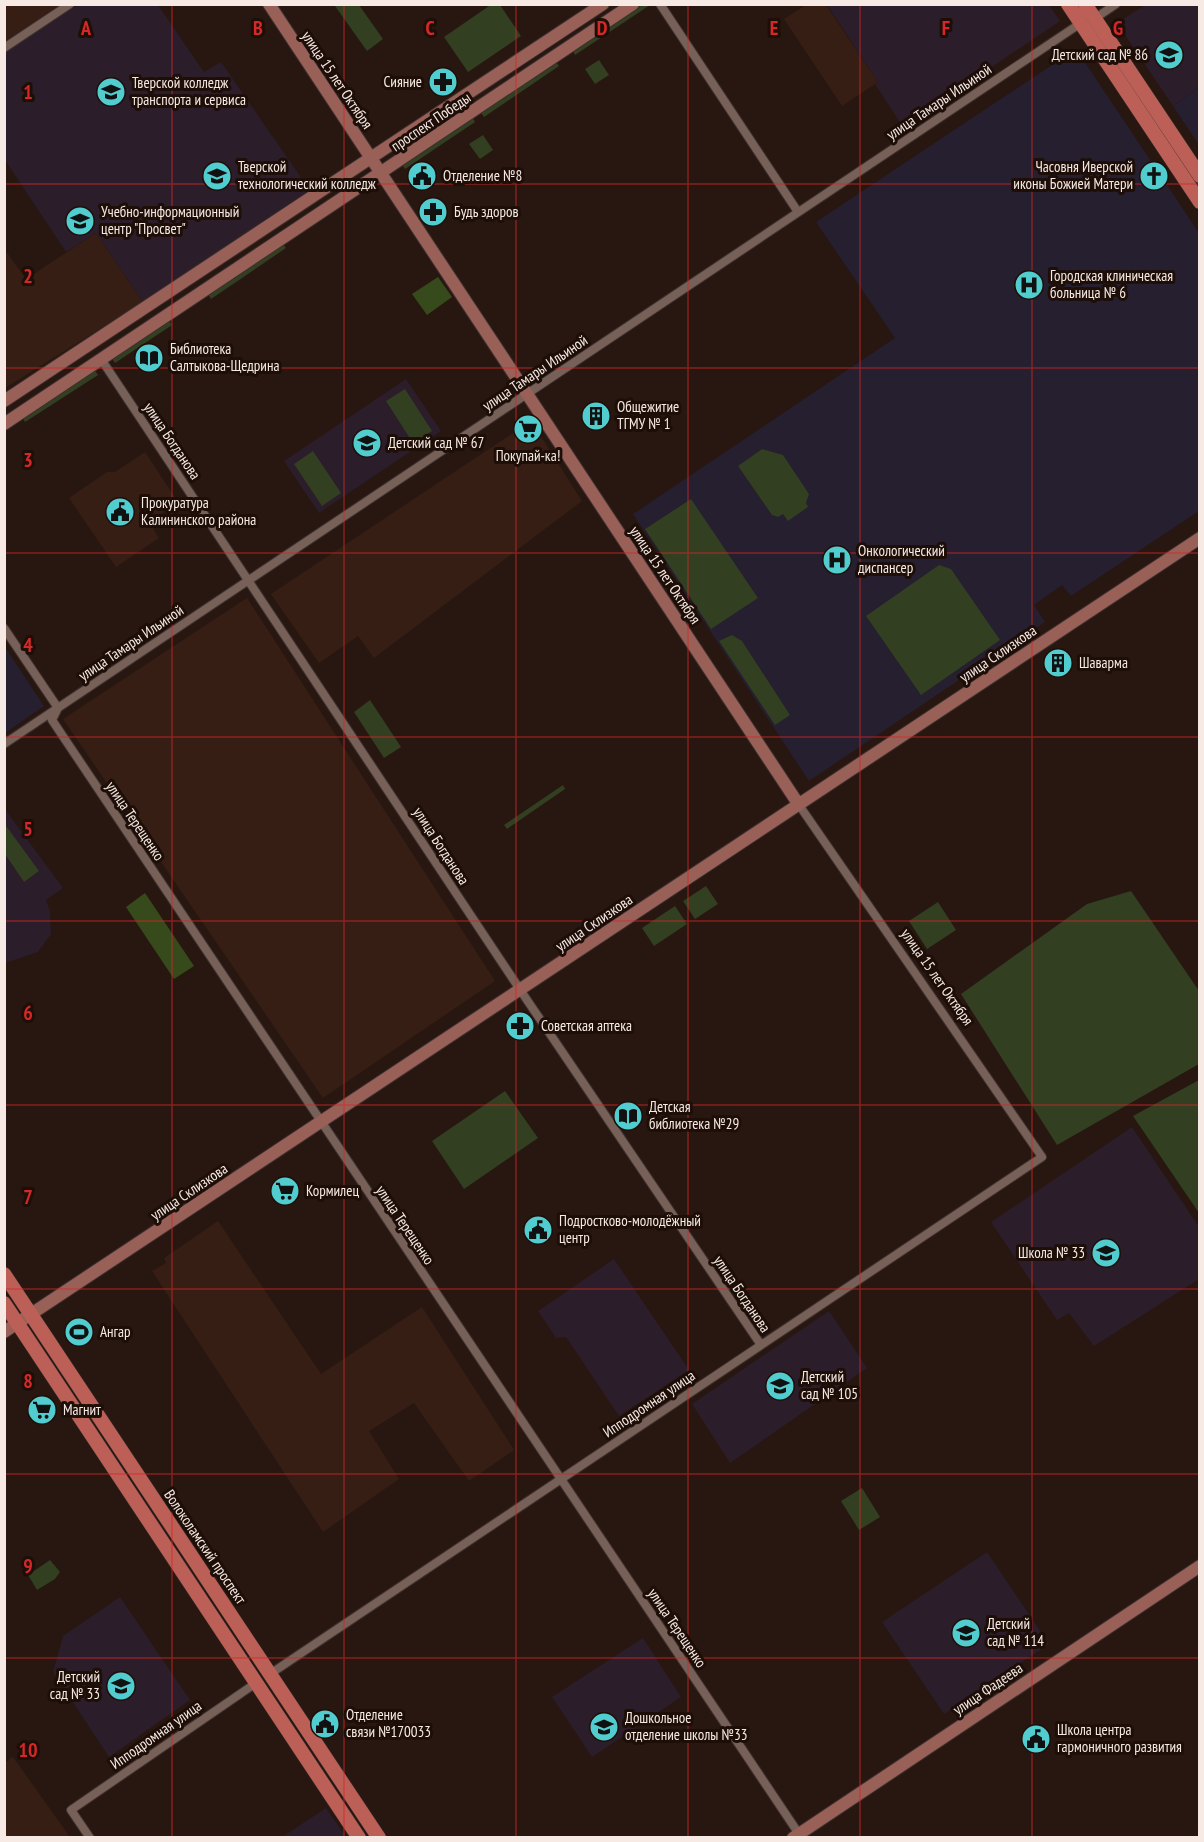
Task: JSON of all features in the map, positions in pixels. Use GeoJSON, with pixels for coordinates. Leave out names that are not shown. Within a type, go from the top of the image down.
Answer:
{"type":"FeatureCollection","features":[{"type":"Feature","properties":{"kind":"main road"},"geometry":{"type":"LineString","coordinates":[[1068,4],[1088,21],[1200,176]]}},
{"type":"Feature","properties":{"kind":"main road"},"geometry":{"type":"LineString","coordinates":[[1085,4],[1088,21],[1200,202]]}},
{"type":"Feature","properties":{"kind":"main road","name":"Волоколамский проспект"},"geometry":{"type":"LineString","coordinates":[[4,1274],[379,1838]]}},
{"type":"Feature","properties":{"kind":"main road"},"geometry":{"type":"LineString","coordinates":[[4,1303],[359,1838]]}},
{"type":"Feature","properties":{"kind":"street"},"geometry":{"type":"LineString","coordinates":[[4,48],[70,4]]}},
{"type":"Feature","properties":{"kind":"street","name":"улица 15 лет Октября"},"geometry":{"type":"LineString","coordinates":[[269,4],[799,805],[1042,1157]]}},
{"type":"Feature","properties":{"kind":"street","name":"проспект Победы"},"geometry":{"type":"LineString","coordinates":[[4,402],[603,4]]}},
{"type":"Feature","properties":{"kind":"street","name":"проспект Победы"},"geometry":{"type":"LineString","coordinates":[[4,423],[633,4]]}},
{"type":"Feature","properties":{"kind":"street"},"geometry":{"type":"LineString","coordinates":[[660,4],[798,212]]}},
{"type":"Feature","properties":{"kind":"street","name":"улица Тамары Ильиной"},"geometry":{"type":"LineString","coordinates":[[4,744],[798,212],[1116,4]]}},
{"type":"Feature","properties":{"kind":"street","name":"улица Богданова"},"geometry":{"type":"LineString","coordinates":[[101,359],[520,990],[761,1345]]}},
{"type":"Feature","properties":{"kind":"street","name":"улица Склизкова"},"geometry":{"type":"LineString","coordinates":[[4,1332],[1200,538]]}},
{"type":"Feature","properties":{"kind":"street","name":"улица Терещенко"},"geometry":{"type":"LineString","coordinates":[[4,628],[58,708],[52,720],[796,1836]]}},
{"type":"Feature","properties":{"kind":"street","name":"Ипподромная улица"},"geometry":{"type":"LineString","coordinates":[[270,1674],[1042,1157]]}},
{"type":"Feature","properties":{"kind":"street","name":"улица Фадеева"},"geometry":{"type":"LineString","coordinates":[[796,1836],[1200,1566]]}},
{"type":"Feature","properties":{"kind":"street","name":"Ипподромная улица"},"geometry":{"type":"LineString","coordinates":[[90,1838],[71,1810],[256,1683]]}},
{"type":"Feature","properties":{"kind":"shaded area"},"geometry":{"type":"Polygon","coordinates":[[[5,4],[59,4],[59,5],[5,41],[5,4]]]}},
{"type":"Feature","properties":{"kind":"shaded area"},"geometry":{"type":"Polygon","coordinates":[[[78,5],[158,5],[204,72],[221,62],[311,192],[143,302],[96,233],[66,252],[5,160],[4,53],[78,5]]]}},
{"type":"Feature","properties":{"kind":"shaded area"},"geometry":{"type":"Polygon","coordinates":[[[806,5],[826,5],[878,82],[842,106],[784,19],[806,5]]]}},
{"type":"Feature","properties":{"kind":"shaded area"},"geometry":{"type":"Polygon","coordinates":[[[827,5],[1049,5],[1060,21],[903,127],[875,84],[878,82],[827,5]]]}},
{"type":"Feature","properties":{"kind":"shaded area","name":"Детский сад № 86"},"geometry":{"type":"Polygon","coordinates":[[[1145,5],[1199,5],[1199,87],[1173,106],[1117,23],[1145,5]]]}},
{"type":"Feature","properties":{"kind":"shaded area"},"geometry":{"type":"Polygon","coordinates":[[[1076,49],[1199,233],[1199,511],[1071,596],[1062,585],[1034,605],[1045,622],[809,781],[633,514],[895,338],[816,222],[1076,49]]]}},
{"type":"Feature","properties":{"kind":"shaded area"},"geometry":{"type":"Polygon","coordinates":[[[1199,87],[1199,145],[1173,106],[1199,87]]]}},
{"type":"Feature","properties":{"kind":"shaded area"},"geometry":{"type":"Polygon","coordinates":[[[96,233],[143,302],[5,388],[5,250],[26,279],[96,233]]]}},
{"type":"Feature","properties":{"kind":"shaded area","name":"Детский сад № 67"},"geometry":{"type":"Polygon","coordinates":[[[406,379],[441,431],[319,513],[284,461],[406,379]]]}},
{"type":"Feature","properties":{"kind":"shaded area"},"geometry":{"type":"Polygon","coordinates":[[[531,421],[582,501],[374,658],[358,636],[319,663],[271,594],[531,421]]]}},
{"type":"Feature","properties":{"kind":"shaded area"},"geometry":{"type":"Polygon","coordinates":[[[145,452],[178,502],[149,522],[159,538],[116,567],[69,498],[107,472],[115,472],[145,452]]]}},
{"type":"Feature","properties":{"kind":"shaded area"},"geometry":{"type":"Polygon","coordinates":[[[247,598],[495,981],[323,1098],[63,719],[247,598]]]}},
{"type":"Feature","properties":{"kind":"shaded area"},"geometry":{"type":"Polygon","coordinates":[[[5,647],[44,706],[4,733],[5,647]]]}},
{"type":"Feature","properties":{"kind":"shaded area"},"geometry":{"type":"Polygon","coordinates":[[[4,808],[63,888],[46,900],[50,911],[51,934],[38,952],[5,963],[4,808]]]}},
{"type":"Feature","properties":{"kind":"shaded area","name":"Школа № 33"},"geometry":{"type":"Polygon","coordinates":[[[1132,1127],[1199,1227],[1199,1279],[1094,1346],[1069,1313],[1057,1320],[991,1222],[1132,1127]]]}},
{"type":"Feature","properties":{"kind":"shaded area"},"geometry":{"type":"Polygon","coordinates":[[[218,1221],[321,1374],[422,1307],[514,1450],[469,1481],[414,1403],[369,1431],[399,1479],[323,1532],[152,1271],[166,1263],[164,1258],[218,1221]]]}},
{"type":"Feature","properties":{"kind":"shaded area"},"geometry":{"type":"Polygon","coordinates":[[[614,1259],[689,1370],[619,1416],[566,1337],[556,1338],[538,1311],[614,1259]]]}},
{"type":"Feature","properties":{"kind":"shaded area","name":"Детский сад № 105"},"geometry":{"type":"Polygon","coordinates":[[[829,1311],[867,1368],[730,1463],[692,1404],[829,1311]]]}},
{"type":"Feature","properties":{"kind":"shaded area","name":"Детский сад № 114"},"geometry":{"type":"Polygon","coordinates":[[[987,1552],[1049,1644],[944,1714],[882,1622],[987,1552]]]}},
{"type":"Feature","properties":{"kind":"shaded area","name":"Детский сад № 33"},"geometry":{"type":"Polygon","coordinates":[[[120,1597],[190,1700],[109,1757],[53,1672],[63,1636],[120,1597]]]}},
{"type":"Feature","properties":{"kind":"shaded area","name":"Дошкольное отделение школы №33"},"geometry":{"type":"Polygon","coordinates":[[[643,1638],[681,1697],[592,1757],[552,1697],[643,1638]]]}},
{"type":"Feature","properties":{"kind":"shaded area"},"geometry":{"type":"Polygon","coordinates":[[[13,1756],[70,1837],[5,1837],[5,1763],[13,1756]]]}},
{"type":"Feature","properties":{"kind":"shaded area"},"geometry":{"type":"Polygon","coordinates":[[[326,1808],[346,1837],[282,1837],[326,1808]]]}},
{"type":"Feature","properties":{"kind":"green space"},"geometry":{"type":"Polygon","coordinates":[[[338,4],[359,5],[383,39],[367,51],[335,6],[338,4]]]}},
{"type":"Feature","properties":{"kind":"green space"},"geometry":{"type":"Polygon","coordinates":[[[492,4],[500,5],[521,36],[468,72],[444,37],[492,4]]]}},
{"type":"Feature","properties":{"kind":"green space"},"geometry":{"type":"Polygon","coordinates":[[[642,5],[650,5],[575,55],[573,51],[642,5]]]}},
{"type":"Feature","properties":{"kind":"green space"},"geometry":{"type":"Polygon","coordinates":[[[599,60],[609,75],[595,84],[585,69],[599,60]]]}},
{"type":"Feature","properties":{"kind":"green space"},"geometry":{"type":"Polygon","coordinates":[[[556,62],[559,66],[484,117],[481,113],[556,62]]]}},
{"type":"Feature","properties":{"kind":"green space"},"geometry":{"type":"Polygon","coordinates":[[[473,118],[475,122],[405,169],[402,165],[473,118]]]}},
{"type":"Feature","properties":{"kind":"green space"},"geometry":{"type":"Polygon","coordinates":[[[483,135],[493,150],[480,159],[469,144],[483,135]]]}},
{"type":"Feature","properties":{"kind":"green space"},"geometry":{"type":"Polygon","coordinates":[[[282,243],[286,248],[211,299],[207,293],[282,243]]]}},
{"type":"Feature","properties":{"kind":"green space"},"geometry":{"type":"Polygon","coordinates":[[[438,277],[452,297],[427,315],[412,294],[438,277]]]}},
{"type":"Feature","properties":{"kind":"green space"},"geometry":{"type":"Polygon","coordinates":[[[168,319],[172,325],[115,363],[111,357],[168,319]]]}},
{"type":"Feature","properties":{"kind":"green space"},"geometry":{"type":"Polygon","coordinates":[[[94,369],[98,375],[25,422],[22,416],[94,369]]]}},
{"type":"Feature","properties":{"kind":"green space"},"geometry":{"type":"Polygon","coordinates":[[[405,389],[432,431],[413,443],[386,401],[405,389]]]}},
{"type":"Feature","properties":{"kind":"green space"},"geometry":{"type":"Polygon","coordinates":[[[762,449],[783,455],[809,494],[806,503],[808,507],[788,521],[783,514],[778,517],[772,515],[738,466],[762,449]]]}},
{"type":"Feature","properties":{"kind":"green space"},"geometry":{"type":"Polygon","coordinates":[[[313,451],[341,493],[322,506],[294,464],[313,451]]]}},
{"type":"Feature","properties":{"kind":"green space"},"geometry":{"type":"Polygon","coordinates":[[[691,499],[758,598],[711,629],[645,529],[691,499]]]}},
{"type":"Feature","properties":{"kind":"green space"},"geometry":{"type":"Polygon","coordinates":[[[939,565],[951,569],[1000,640],[921,695],[866,616],[939,565]]]}},
{"type":"Feature","properties":{"kind":"green space"},"geometry":{"type":"Polygon","coordinates":[[[732,635],[742,641],[790,715],[775,725],[719,641],[732,635]]]}},
{"type":"Feature","properties":{"kind":"green space"},"geometry":{"type":"Polygon","coordinates":[[[370,700],[401,747],[384,758],[354,712],[370,700]]]}},
{"type":"Feature","properties":{"kind":"green space"},"geometry":{"type":"Polygon","coordinates":[[[563,785],[565,789],[507,829],[504,825],[563,785]]]}},
{"type":"Feature","properties":{"kind":"green space"},"geometry":{"type":"Polygon","coordinates":[[[4,823],[39,871],[24,882],[5,854],[4,823]]]}},
{"type":"Feature","properties":{"kind":"green space"},"geometry":{"type":"Polygon","coordinates":[[[706,886],[718,904],[695,919],[683,901],[706,886]]]}},
{"type":"Feature","properties":{"kind":"green space"},"geometry":{"type":"Polygon","coordinates":[[[1131,891],[1199,991],[1199,1064],[1057,1145],[961,994],[1087,904],[1131,891]]]}},
{"type":"Feature","properties":{"kind":"green space"},"geometry":{"type":"Polygon","coordinates":[[[145,893],[194,966],[174,979],[126,907],[145,893]]]}},
{"type":"Feature","properties":{"kind":"green space"},"geometry":{"type":"Polygon","coordinates":[[[938,902],[956,930],[927,949],[909,921],[938,902]]]}},
{"type":"Feature","properties":{"kind":"green space"},"geometry":{"type":"Polygon","coordinates":[[[675,906],[687,924],[654,946],[642,928],[675,906]]]}},
{"type":"Feature","properties":{"kind":"green space"},"geometry":{"type":"Polygon","coordinates":[[[1199,1080],[1199,1213],[1133,1116],[1199,1080]]]}},
{"type":"Feature","properties":{"kind":"green space"},"geometry":{"type":"Polygon","coordinates":[[[505,1091],[538,1138],[464,1189],[432,1141],[505,1091]]]}},
{"type":"Feature","properties":{"kind":"green space"},"geometry":{"type":"Polygon","coordinates":[[[862,1488],[880,1517],[859,1530],[841,1501],[862,1488]]]}},
{"type":"Feature","properties":{"kind":"green space"},"geometry":{"type":"Polygon","coordinates":[[[50,1560],[60,1572],[55,1579],[37,1590],[28,1575],[50,1560]]]}},
{"type":"Feature","properties":{"kind":"place","name":"Детский сад № 86"},"geometry":{"type":"Point","coordinates":[1169,55]}},
{"type":"Feature","properties":{"kind":"place","name":"Сияние"},"geometry":{"type":"Point","coordinates":[443,82]}},
{"type":"Feature","properties":{"kind":"place","name":"Тверской колледж транспорта и сервиса"},"geometry":{"type":"Point","coordinates":[111,92]}},
{"type":"Feature","properties":{"kind":"place","name":"Тверской технологический колледж"},"geometry":{"type":"Point","coordinates":[217,176]}},
{"type":"Feature","properties":{"kind":"place","name":"Отделение №8"},"geometry":{"type":"Point","coordinates":[422,176]}},
{"type":"Feature","properties":{"kind":"place","name":"Часовня Иверской иконы Божией Матери"},"geometry":{"type":"Point","coordinates":[1154,176]}},
{"type":"Feature","properties":{"kind":"place","name":"Будь здоров"},"geometry":{"type":"Point","coordinates":[433,212]}},
{"type":"Feature","properties":{"kind":"place","name":"Учебно-информационный центр \"Просвет\""},"geometry":{"type":"Point","coordinates":[80,221]}},
{"type":"Feature","properties":{"kind":"place","name":"Городская клиническая больница № 6"},"geometry":{"type":"Point","coordinates":[1029,285]}},
{"type":"Feature","properties":{"kind":"place","name":"Библиотека Салтыкова-Щедрина"},"geometry":{"type":"Point","coordinates":[149,358]}},
{"type":"Feature","properties":{"kind":"place","name":"Общежитие ТГМУ № 1"},"geometry":{"type":"Point","coordinates":[596,416]}},
{"type":"Feature","properties":{"kind":"place","name":"Покупай-ка!"},"geometry":{"type":"Point","coordinates":[528,429]}},
{"type":"Feature","properties":{"kind":"place","name":"Детский сад № 67"},"geometry":{"type":"Point","coordinates":[367,443]}},
{"type":"Feature","properties":{"kind":"place","name":"Прокуратура Калининского района"},"geometry":{"type":"Point","coordinates":[120,512]}},
{"type":"Feature","properties":{"kind":"place","name":"Онкологический диспансер"},"geometry":{"type":"Point","coordinates":[837,560]}},
{"type":"Feature","properties":{"kind":"place","name":"Шаварма"},"geometry":{"type":"Point","coordinates":[1058,663]}},
{"type":"Feature","properties":{"kind":"place","name":"Советская аптека"},"geometry":{"type":"Point","coordinates":[520,1026]}},
{"type":"Feature","properties":{"kind":"place","name":"Детская библиотека №29"},"geometry":{"type":"Point","coordinates":[628,1116]}},
{"type":"Feature","properties":{"kind":"place","name":"Кормилец"},"geometry":{"type":"Point","coordinates":[285,1191]}},
{"type":"Feature","properties":{"kind":"place","name":"Подростково-молодёжный центр"},"geometry":{"type":"Point","coordinates":[538,1230]}},
{"type":"Feature","properties":{"kind":"place","name":"Школа № 33"},"geometry":{"type":"Point","coordinates":[1106,1253]}},
{"type":"Feature","properties":{"kind":"place","name":"Ангар"},"geometry":{"type":"Point","coordinates":[79,1332]}},
{"type":"Feature","properties":{"kind":"place","name":"Детский сад № 105"},"geometry":{"type":"Point","coordinates":[780,1386]}},
{"type":"Feature","properties":{"kind":"place","name":"Магнит"},"geometry":{"type":"Point","coordinates":[42,1410]}},
{"type":"Feature","properties":{"kind":"place","name":"Детский сад № 114"},"geometry":{"type":"Point","coordinates":[966,1633]}},
{"type":"Feature","properties":{"kind":"place","name":"Детский сад № 33"},"geometry":{"type":"Point","coordinates":[121,1686]}},
{"type":"Feature","properties":{"kind":"place","name":"Отделение связи №170033"},"geometry":{"type":"Point","coordinates":[325,1724]}},
{"type":"Feature","properties":{"kind":"place","name":"Дошкольное отделение школы №33"},"geometry":{"type":"Point","coordinates":[604,1727]}},
{"type":"Feature","properties":{"kind":"place","name":"Школа центра гармоничного развития"},"geometry":{"type":"Point","coordinates":[1036,1739]}}]}
